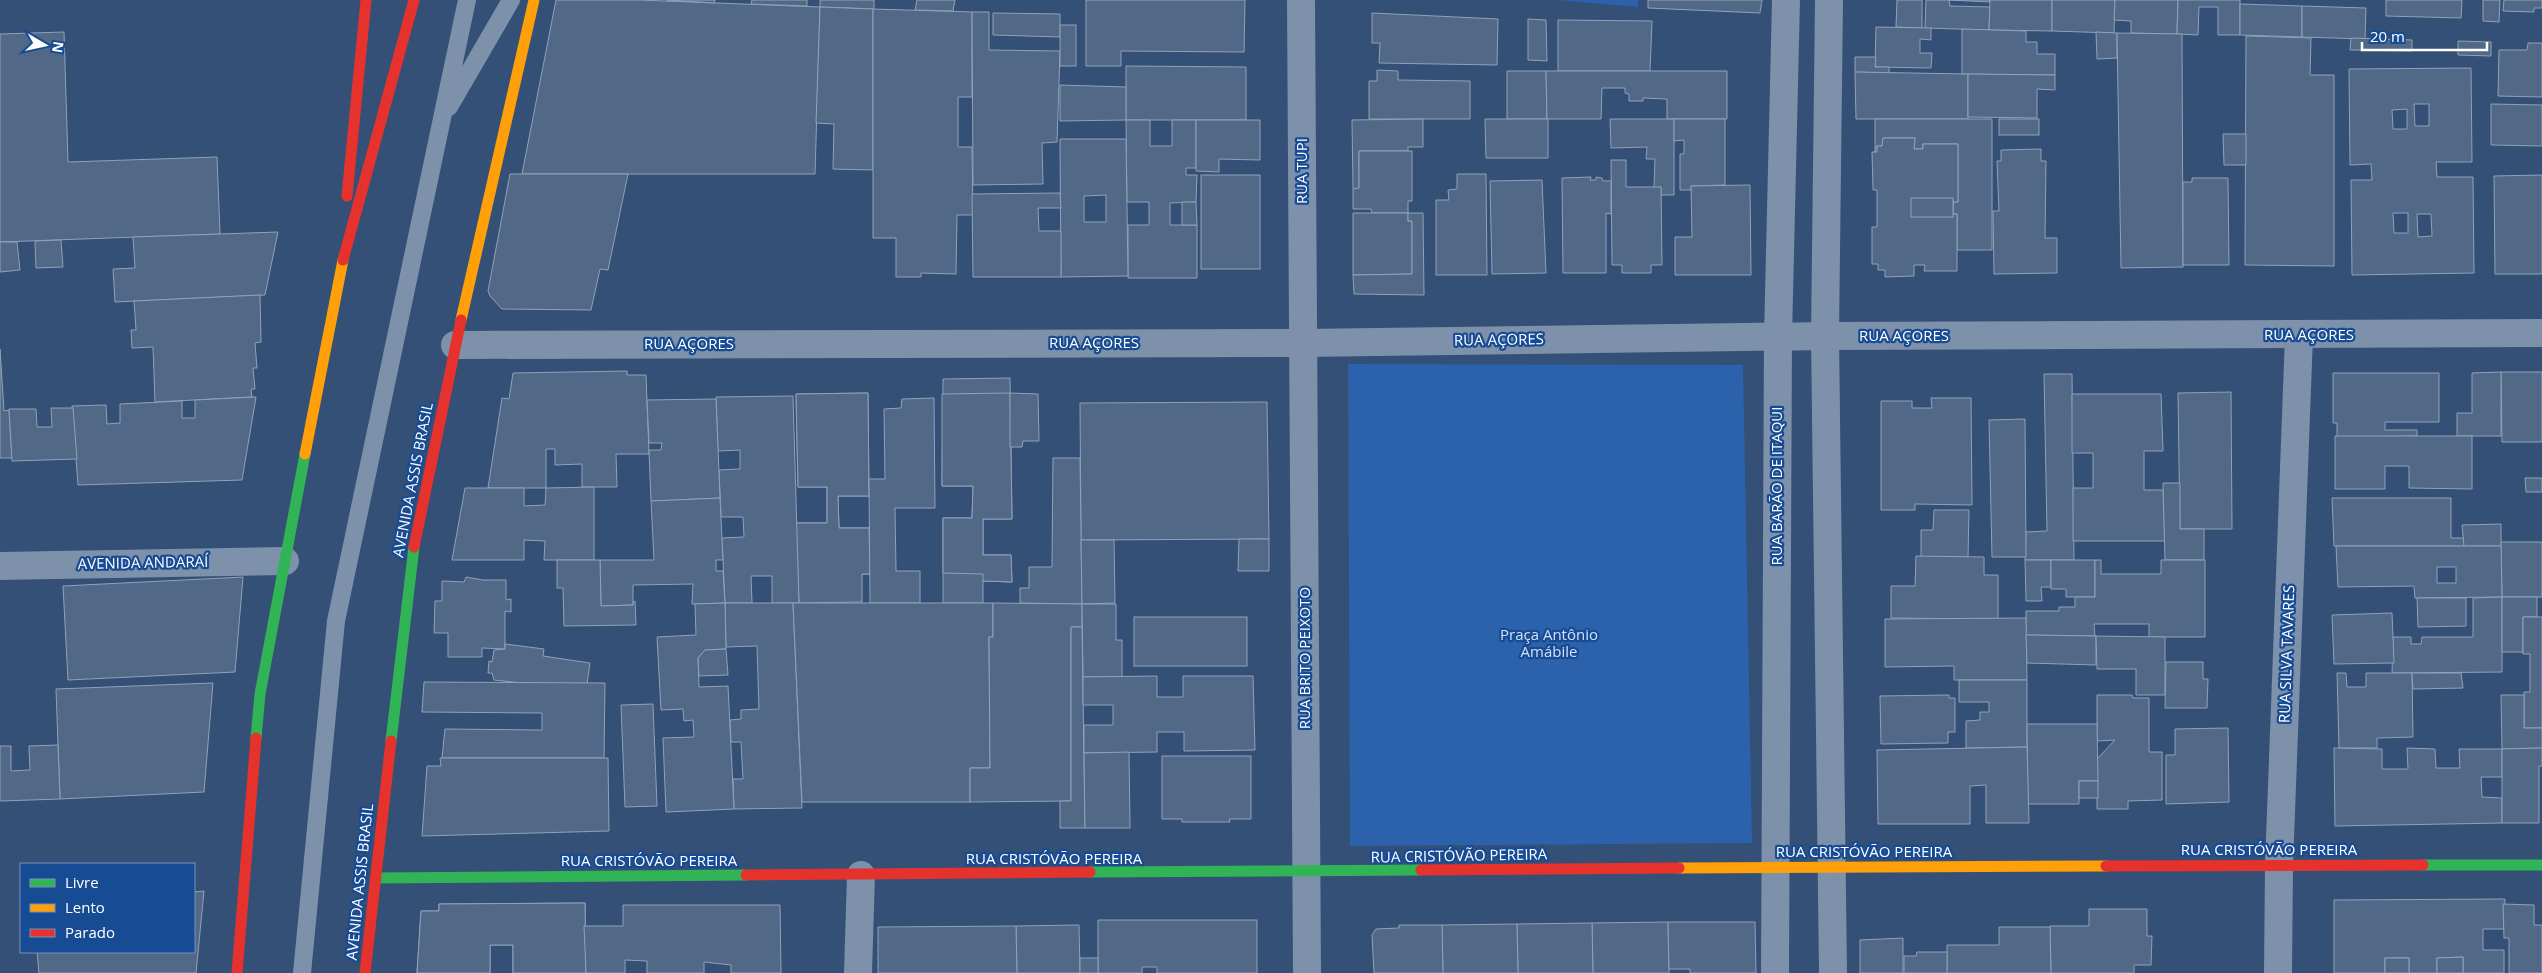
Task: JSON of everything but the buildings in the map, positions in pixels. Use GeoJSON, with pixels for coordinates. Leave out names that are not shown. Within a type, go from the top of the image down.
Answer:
{"type":"FeatureCollection","features":[{"type":"Feature","properties":{"kind":"main road"},"geometry":{"type":"LineString","coordinates":[[339,275],[366,0]]}},
{"type":"Feature","properties":{"kind":"main road"},"geometry":{"type":"LineString","coordinates":[[237,973],[260,694],[339,275],[414,0]]}},
{"type":"Feature","properties":{"kind":"main road","name":"AVENIDA ASSIS BRASIL"},"geometry":{"type":"LineString","coordinates":[[365,973],[413,550],[455,345],[534,0]]}},
{"type":"Feature","properties":{"kind":"main road","name":"RUA CRISTÓVÃO PEREIRA"},"geometry":{"type":"LineString","coordinates":[[376,878],[1306,873],[1775,868],[2542,865]]}},
{"type":"Feature","properties":{"kind":"street","name":"RUA TUPI"},"geometry":{"type":"LineString","coordinates":[[1301,0],[1303,343]]}},
{"type":"Feature","properties":{"kind":"street","name":"RUA BARÃO DE ITAQUI"},"geometry":{"type":"LineString","coordinates":[[1775,973],[1778,337],[1786,0]]}},
{"type":"Feature","properties":{"kind":"street"},"geometry":{"type":"LineString","coordinates":[[1829,0],[1825,336],[1833,973]]}},
{"type":"Feature","properties":{"kind":"street","name":"RUA AÇORES"},"geometry":{"type":"LineString","coordinates":[[455,345],[1303,343],[1825,336],[2300,336],[2542,333]]}},
{"type":"Feature","properties":{"kind":"street","name":"RUA SILVA TAVARES"},"geometry":{"type":"LineString","coordinates":[[2278,973],[2279,865],[2300,336]]}},
{"type":"Feature","properties":{"kind":"street","name":"RUA BRITO PEIXOTO"},"geometry":{"type":"LineString","coordinates":[[1303,343],[1307,973]]}},
{"type":"Feature","properties":{"kind":"street","name":"AVENIDA ANDARAÍ"},"geometry":{"type":"LineString","coordinates":[[0,566],[285,561]]}},
{"type":"Feature","properties":{"kind":"street"},"geometry":{"type":"LineString","coordinates":[[858,973],[861,875]]}},
{"type":"Feature","properties":{"kind":"lane"},"geometry":{"type":"LineString","coordinates":[[302,973],[336,621],[467,0]]}},
{"type":"Feature","properties":{"kind":"lane"},"geometry":{"type":"LineString","coordinates":[[440,123],[511,0]]}},
{"type":"Feature","properties":{"kind":"green space"},"geometry":{"type":"Polygon","coordinates":[[[1557,0],[1638,0],[1638,7],[1557,0]]]}},
{"type":"Feature","properties":{"kind":"green space","name":"Praça Antônio Amábile"},"geometry":{"type":"Polygon","coordinates":[[[1348,364],[1743,365],[1752,843],[1350,846],[1348,364]]]}},
{"type":"Feature","properties":{"kind":"traffic: fast"},"geometry":{"type":"LineString","coordinates":[[256,738],[260,694],[305,454]]}},
{"type":"Feature","properties":{"kind":"traffic: fast"},"geometry":{"type":"LineString","coordinates":[[391,741],[414,547]]}},
{"type":"Feature","properties":{"kind":"traffic: fast"},"geometry":{"type":"LineString","coordinates":[[2423,865],[2542,865]]}},
{"type":"Feature","properties":{"kind":"traffic: fast"},"geometry":{"type":"LineString","coordinates":[[1090,872],[1421,870]]}},
{"type":"Feature","properties":{"kind":"traffic: fast"},"geometry":{"type":"LineString","coordinates":[[376,878],[746,875]]}},
{"type":"Feature","properties":{"kind":"traffic: slow"},"geometry":{"type":"LineString","coordinates":[[461,320],[534,0]]}},
{"type":"Feature","properties":{"kind":"traffic: slow"},"geometry":{"type":"LineString","coordinates":[[305,454],[343,260]]}},
{"type":"Feature","properties":{"kind":"traffic: slow"},"geometry":{"type":"LineString","coordinates":[[1679,868],[2106,866]]}},
{"type":"Feature","properties":{"kind":"traffic: jam"},"geometry":{"type":"LineString","coordinates":[[347,196],[366,0]]}},
{"type":"Feature","properties":{"kind":"traffic: jam"},"geometry":{"type":"LineString","coordinates":[[343,260],[414,0]]}},
{"type":"Feature","properties":{"kind":"traffic: jam"},"geometry":{"type":"LineString","coordinates":[[414,547],[461,320]]}},
{"type":"Feature","properties":{"kind":"traffic: jam"},"geometry":{"type":"LineString","coordinates":[[237,973],[256,738]]}},
{"type":"Feature","properties":{"kind":"traffic: jam"},"geometry":{"type":"LineString","coordinates":[[365,973],[391,741]]}},
{"type":"Feature","properties":{"kind":"traffic: jam"},"geometry":{"type":"LineString","coordinates":[[2106,866],[2423,865]]}},
{"type":"Feature","properties":{"kind":"traffic: jam"},"geometry":{"type":"LineString","coordinates":[[1421,870],[1679,868]]}},
{"type":"Feature","properties":{"kind":"traffic: jam"},"geometry":{"type":"LineString","coordinates":[[746,875],[1090,872]]}}]}
